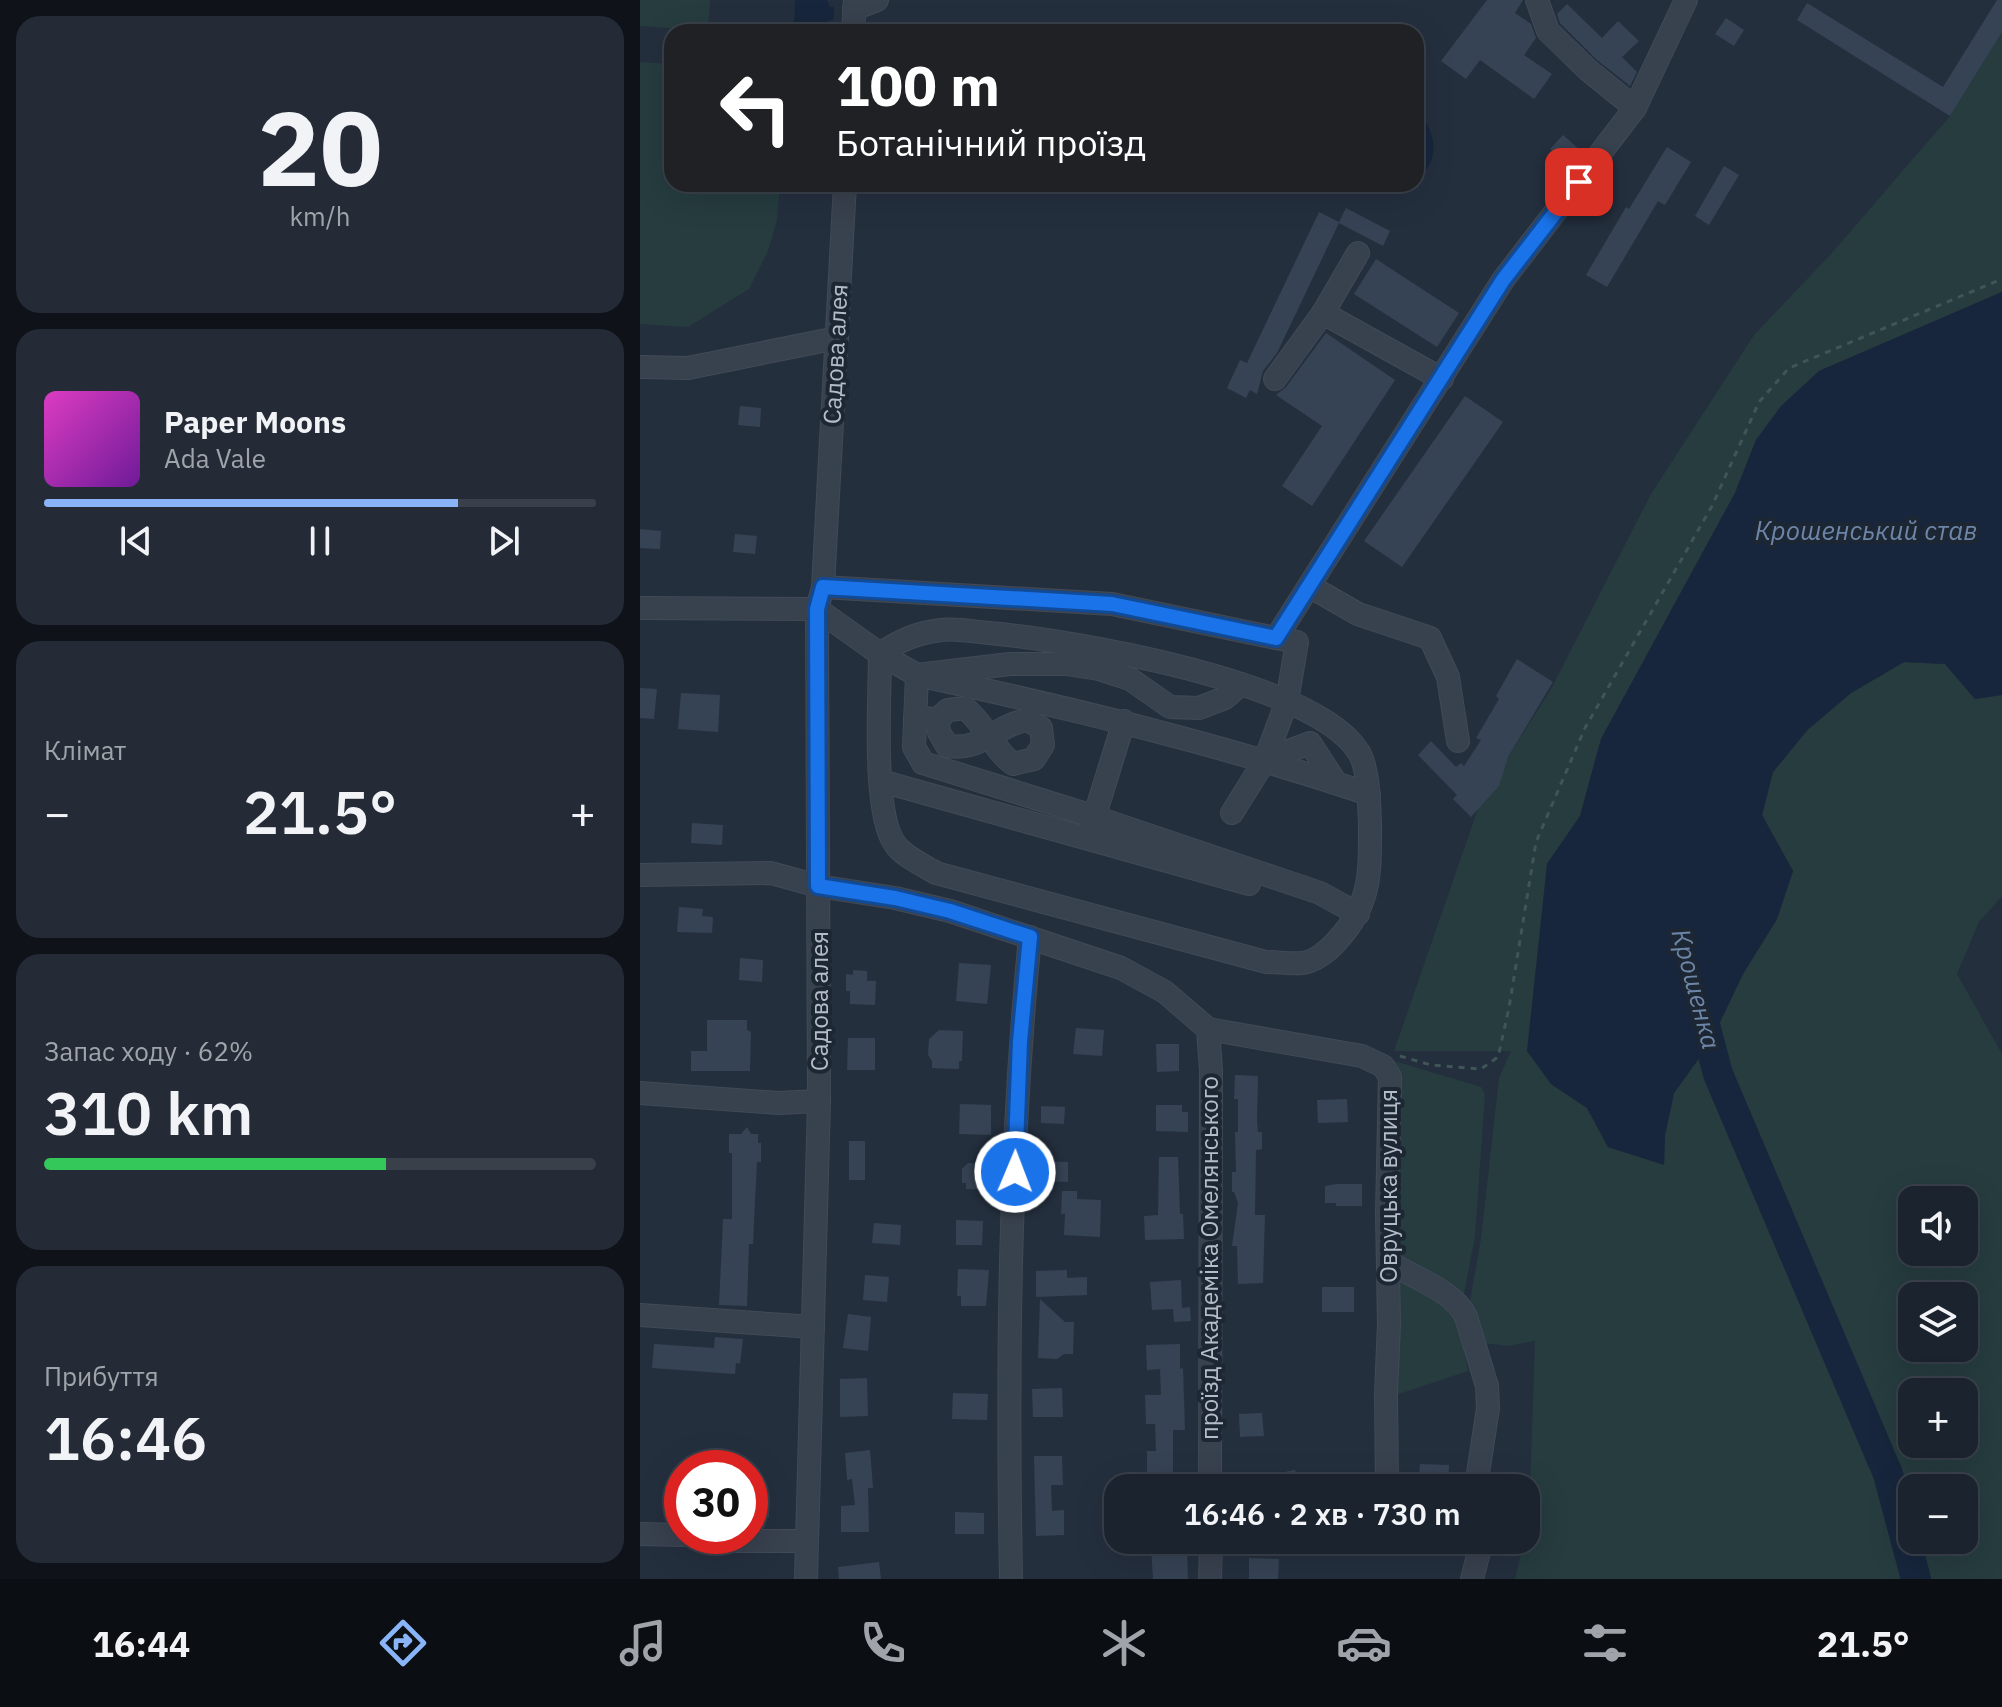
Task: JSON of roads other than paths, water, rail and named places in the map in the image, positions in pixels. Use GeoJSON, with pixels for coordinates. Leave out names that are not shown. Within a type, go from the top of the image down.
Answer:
{"type":"FeatureCollection","features":[{"type":"Feature","properties":{"kind":"street"},"geometry":{"type":"LineString","coordinates":[[854,24],[855,4],[877,0]]}},
{"type":"Feature","properties":{"kind":"street"},"geometry":{"type":"LineString","coordinates":[[1537,0],[1548,31],[1588,70],[1635,108]]}},
{"type":"Feature","properties":{"kind":"street"},"geometry":{"type":"LineString","coordinates":[[1276,638],[1503,280],[1524,257],[1635,108],[1686,0]]}},
{"type":"Feature","properties":{"kind":"street","name":"Садова алея"},"geometry":{"type":"LineString","coordinates":[[806,1579],[819,1101],[820,598],[845,192]]}},
{"type":"Feature","properties":{"kind":"street"},"geometry":{"type":"LineString","coordinates":[[1275,379],[1323,313],[1358,253]]}},
{"type":"Feature","properties":{"kind":"street"},"geometry":{"type":"LineString","coordinates":[[1323,313],[1442,379]]}},
{"type":"Feature","properties":{"kind":"street"},"geometry":{"type":"LineString","coordinates":[[640,367],[688,368],[837,338]]}},
{"type":"Feature","properties":{"kind":"street"},"geometry":{"type":"LineString","coordinates":[[1311,587],[1358,614],[1430,638],[1448,677],[1458,741]]}},
{"type":"Feature","properties":{"kind":"street"},"geometry":{"type":"LineString","coordinates":[[820,598],[880,654],[917,675],[1124,721],[1265,760],[1369,794]]}},
{"type":"Feature","properties":{"kind":"street"},"geometry":{"type":"LineString","coordinates":[[640,608],[820,598],[1112,604],[1297,642],[1287,701],[1265,760],[1232,813]]}},
{"type":"Feature","properties":{"kind":"street"},"geometry":{"type":"LineString","coordinates":[[944,629],[1039,637],[1110,649],[1241,684],[1328,721],[1359,752],[1369,794],[1370,855],[1366,896],[1358,914],[1329,951],[1305,963],[1266,962],[936,873],[896,847],[884,823],[880,654],[902,638],[944,629]]}},
{"type":"Feature","properties":{"kind":"street"},"geometry":{"type":"LineString","coordinates":[[917,675],[1010,664],[1066,664],[1099,669],[1130,679],[1170,707],[1199,708],[1225,698],[1241,684]]}},
{"type":"Feature","properties":{"kind":"street"},"geometry":{"type":"LineString","coordinates":[[917,675],[914,747],[923,763],[1091,828],[1358,914]]}},
{"type":"Feature","properties":{"kind":"street"},"geometry":{"type":"LineString","coordinates":[[915,718],[938,719],[948,710],[965,708],[992,736],[964,749],[947,746],[939,732],[938,719]]}},
{"type":"Feature","properties":{"kind":"street"},"geometry":{"type":"LineString","coordinates":[[1091,828],[1124,721]]}},
{"type":"Feature","properties":{"kind":"street"},"geometry":{"type":"LineString","coordinates":[[1265,760],[1312,735],[1336,783]]}},
{"type":"Feature","properties":{"kind":"street"},"geometry":{"type":"LineString","coordinates":[[881,781],[1091,828]]}},
{"type":"Feature","properties":{"kind":"street"},"geometry":{"type":"LineString","coordinates":[[640,875],[771,873],[818,886],[895,898],[950,911],[1121,968],[1165,992],[1208,1029]]}},
{"type":"Feature","properties":{"kind":"street"},"geometry":{"type":"LineString","coordinates":[[1011,1579],[1009,1408],[1017,1080],[1030,937]]}},
{"type":"Feature","properties":{"kind":"street","name":"Овруцька вулиця"},"geometry":{"type":"LineString","coordinates":[[1208,1029],[1362,1056],[1388,1071],[1392,1086],[1388,1136],[1387,1474]]}},
{"type":"Feature","properties":{"kind":"street","name":"проїзд Академіка Омелянського"},"geometry":{"type":"LineString","coordinates":[[1208,1029],[1211,1070],[1210,1474]]}},
{"type":"Feature","properties":{"kind":"street"},"geometry":{"type":"LineString","coordinates":[[640,1093],[778,1103],[819,1101]]}},
{"type":"Feature","properties":{"kind":"street"},"geometry":{"type":"LineString","coordinates":[[1389,1262],[1452,1296],[1466,1317],[1487,1386],[1488,1408],[1478,1474]]}},
{"type":"Feature","properties":{"kind":"street"},"geometry":{"type":"LineString","coordinates":[[640,1315],[813,1327]]}},
{"type":"Feature","properties":{"kind":"street"},"geometry":{"type":"LineString","coordinates":[[640,1534],[664,1535]]}},
{"type":"Feature","properties":{"kind":"street"},"geometry":{"type":"LineString","coordinates":[[768,1541],[806,1541]]}},
{"type":"Feature","properties":{"kind":"street"},"geometry":{"type":"LineString","coordinates":[[1210,1579],[1211,1554]]}},
{"type":"Feature","properties":{"kind":"street"},"geometry":{"type":"LineString","coordinates":[[1472,1579],[1478,1554]]}},
{"type":"Feature","properties":{"kind":"water"},"geometry":{"type":"Polygon","coordinates":[[[795,0],[827,0],[830,7],[834,7],[834,19],[828,24],[794,24],[795,0]]]}},
{"type":"Feature","properties":{"kind":"water"},"geometry":{"type":"Polygon","coordinates":[[[1424,119],[1433,145],[1433,154],[1425,172],[1424,119]]]}},
{"type":"Feature","properties":{"kind":"water","name":"Крошенський став"},"geometry":{"type":"Polygon","coordinates":[[[2002,292],[2002,695],[1975,699],[1945,664],[1904,662],[1851,693],[1807,730],[1773,772],[1762,815],[1793,871],[1777,919],[1743,974],[1710,1043],[1674,1093],[1665,1135],[1664,1165],[1608,1147],[1587,1108],[1551,1084],[1527,1051],[1547,864],[1580,816],[1601,739],[1735,493],[1756,440],[1781,406],[1819,371],[2002,292]]]}},
{"type":"Feature","properties":{"kind":"waterway","name":"Крошенка"},"geometry":{"type":"LineString","coordinates":[[1700,1006],[1718,1074],[1888,1474],[1916,1579]]}}]}
